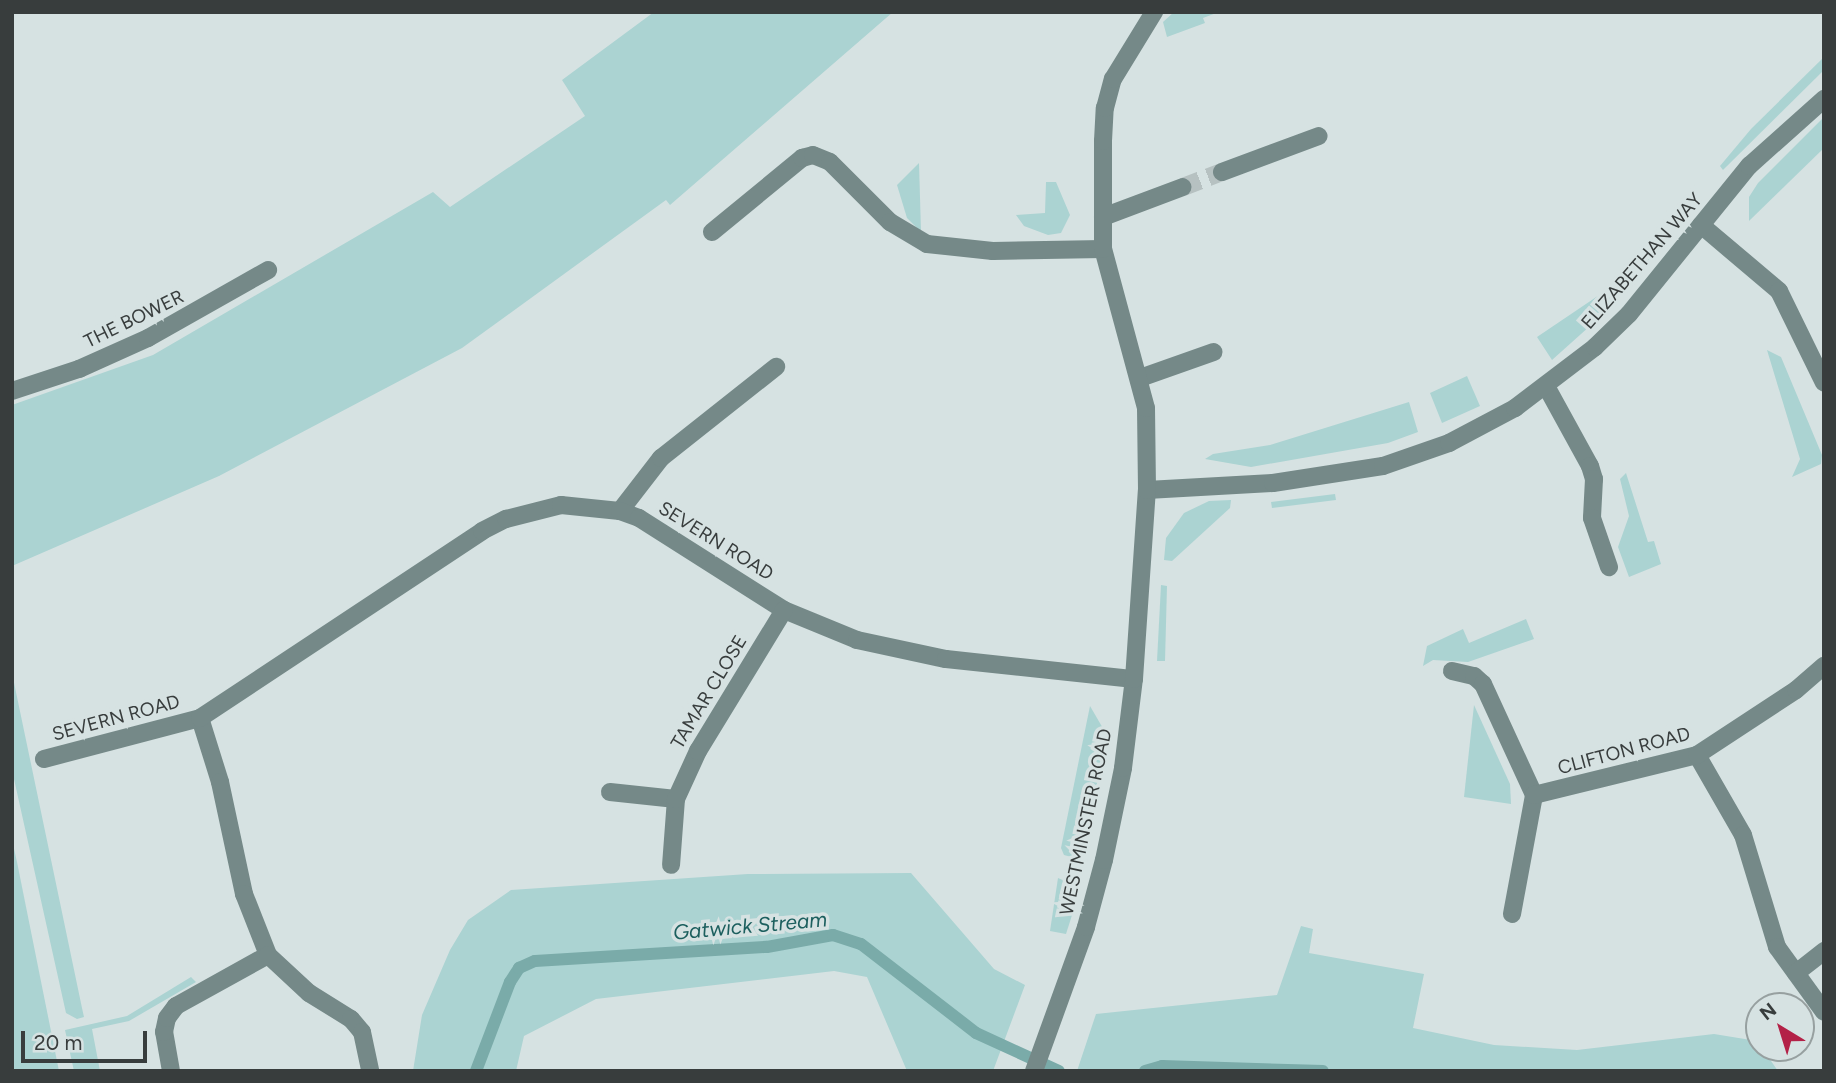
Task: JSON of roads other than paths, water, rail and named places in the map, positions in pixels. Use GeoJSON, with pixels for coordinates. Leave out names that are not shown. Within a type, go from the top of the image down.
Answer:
{"type":"FeatureCollection","features":[{"type":"Feature","properties":{"kind":"street","name":"WESTMINSTER ROAD"},"geometry":{"type":"LineString","coordinates":[[1034,1071],[1104,860],[1123,768],[1134,679],[1147,490],[1146,408],[1140,378],[1120,322],[1103,249],[1105,108],[1113,79],[1154,12]]}},
{"type":"Feature","properties":{"kind":"street","name":"ELIZABETHAN WAY"},"geometry":{"type":"LineString","coordinates":[[1147,490],[1273,483],[1384,466],[1449,443],[1546,386],[1629,314],[1749,166],[1824,99]]}},
{"type":"Feature","properties":{"kind":"street"},"geometry":{"type":"LineString","coordinates":[[1222,172],[1319,136]]}},
{"type":"Feature","properties":{"kind":"street"},"geometry":{"type":"LineString","coordinates":[[712,232],[802,158],[813,155],[830,162],[891,222],[915,239],[941,248],[997,251],[1103,249]]}},
{"type":"Feature","properties":{"kind":"street"},"geometry":{"type":"LineString","coordinates":[[1102,217],[1183,187]]}},
{"type":"Feature","properties":{"kind":"street"},"geometry":{"type":"LineString","coordinates":[[1701,225],[1779,291],[1824,383]]}},
{"type":"Feature","properties":{"kind":"street","name":"THE BOWER"},"geometry":{"type":"LineString","coordinates":[[12,391],[79,369],[148,338],[268,270]]}},
{"type":"Feature","properties":{"kind":"street"},"geometry":{"type":"LineString","coordinates":[[1140,378],[1214,352]]}},
{"type":"Feature","properties":{"kind":"street"},"geometry":{"type":"LineString","coordinates":[[620,511],[661,458],[776,367]]}},
{"type":"Feature","properties":{"kind":"street"},"geometry":{"type":"LineString","coordinates":[[1546,386],[1590,466],[1594,479],[1592,518],[1609,567]]}},
{"type":"Feature","properties":{"kind":"street","name":"SEVERN ROAD"},"geometry":{"type":"LineString","coordinates":[[44,759],[200,718],[482,531],[506,519],[561,505],[620,511],[662,529],[783,610],[897,652],[1134,679]]}},
{"type":"Feature","properties":{"kind":"street","name":"TAMAR CLOSE"},"geometry":{"type":"LineString","coordinates":[[671,865],[676,799],[698,751],[783,610]]}},
{"type":"Feature","properties":{"kind":"street","name":"CLIFTON ROAD"},"geometry":{"type":"LineString","coordinates":[[1534,796],[1697,755],[1779,702],[1824,666]]}},
{"type":"Feature","properties":{"kind":"street"},"geometry":{"type":"LineString","coordinates":[[1452,671],[1474,676],[1483,684],[1534,796],[1513,914]]}},
{"type":"Feature","properties":{"kind":"street","name":"SEVERN ROAD"},"geometry":{"type":"LineString","coordinates":[[200,718],[220,782],[247,906],[268,955],[309,993],[351,1019],[362,1032],[370,1071]]}},
{"type":"Feature","properties":{"kind":"street"},"geometry":{"type":"LineString","coordinates":[[1697,755],[1743,835],[1759,877],[1767,922],[1796,973],[1824,1012]]}},
{"type":"Feature","properties":{"kind":"street"},"geometry":{"type":"LineString","coordinates":[[610,792],[676,799]]}},
{"type":"Feature","properties":{"kind":"street"},"geometry":{"type":"LineString","coordinates":[[1796,973],[1824,951]]}},
{"type":"Feature","properties":{"kind":"street"},"geometry":{"type":"LineString","coordinates":[[171,1071],[164,1032],[167,1018],[176,1006],[268,955]]}},
{"type":"Feature","properties":{"kind":"waterway","name":"Gatwick Stream"},"geometry":{"type":"LineString","coordinates":[[476,1071],[510,982],[519,968],[535,961],[767,947],[833,935],[861,944],[976,1033],[1059,1071]]}},
{"type":"Feature","properties":{"kind":"waterway","name":"Gatwick Stream"},"geometry":{"type":"LineString","coordinates":[[1145,1071],[1162,1066],[1323,1071]]}},
{"type":"Feature","properties":{"kind":"tunnel"},"geometry":{"type":"LineString","coordinates":[[1183,187],[1222,172]]}}]}
